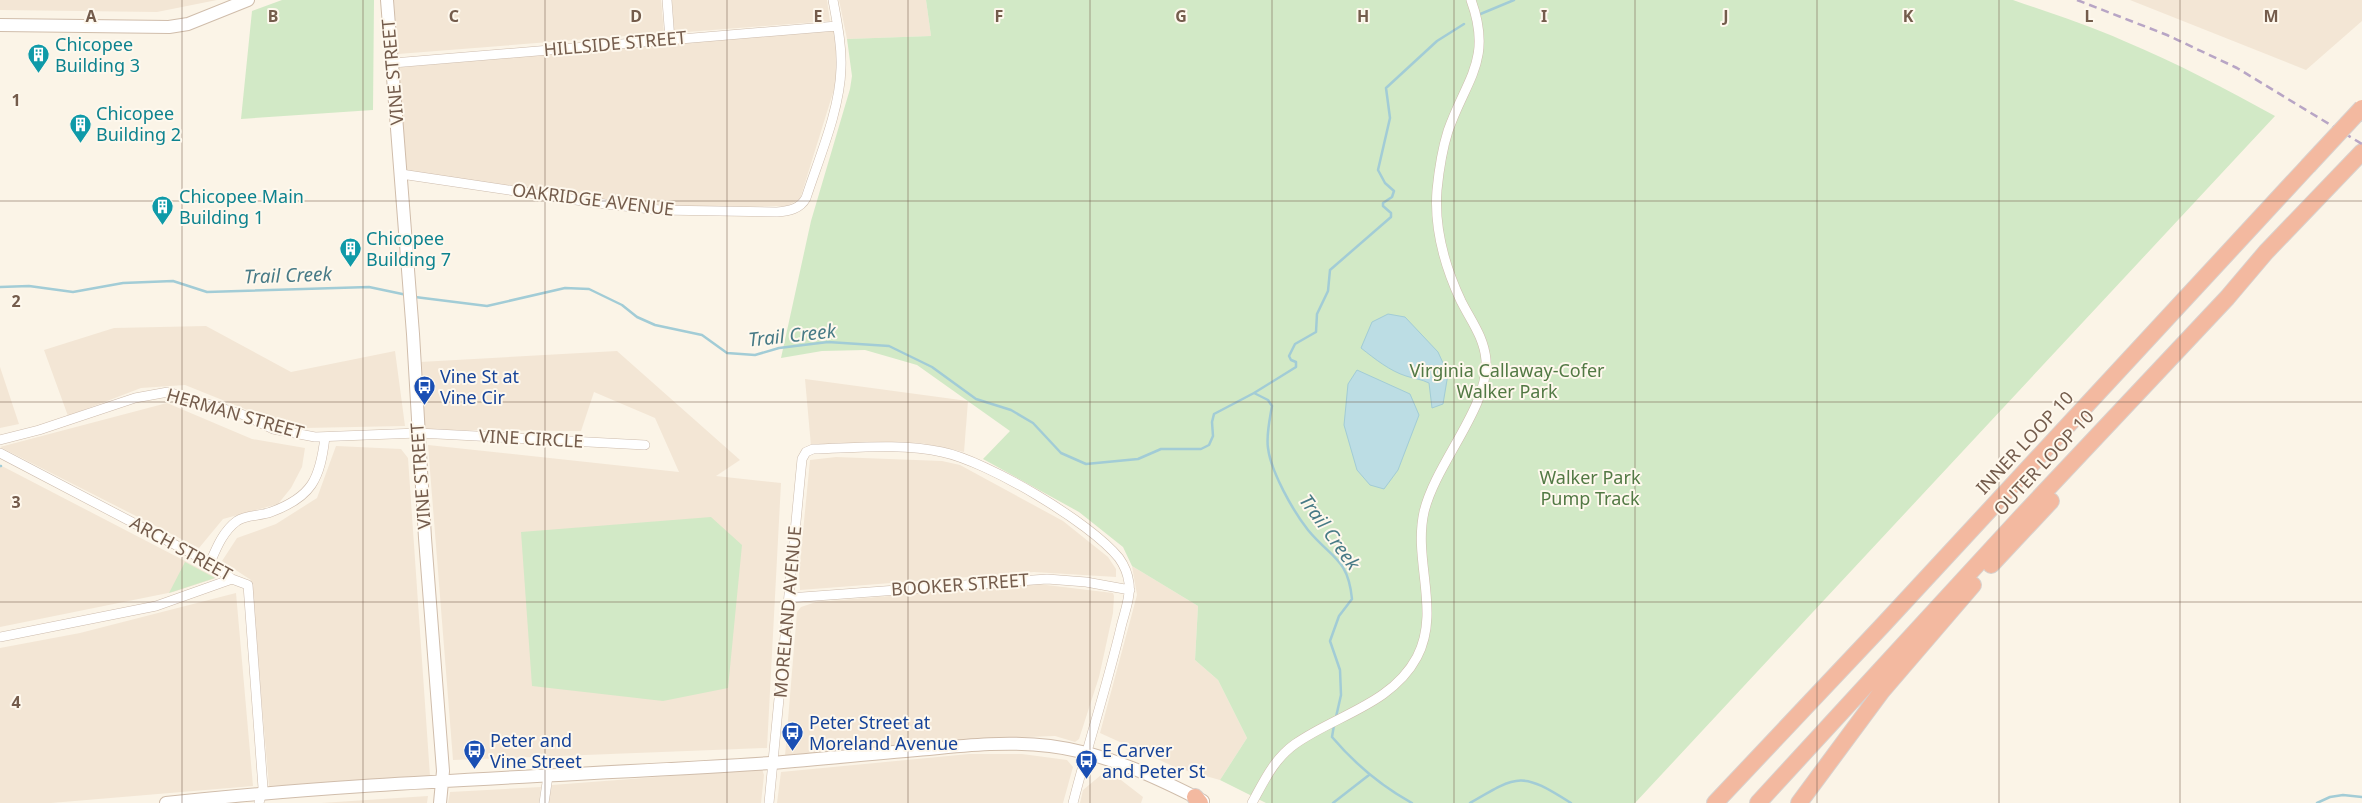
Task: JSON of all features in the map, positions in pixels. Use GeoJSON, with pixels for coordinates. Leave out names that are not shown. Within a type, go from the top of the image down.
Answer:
{"type":"FeatureCollection","features":[{"type":"Feature","properties":{"kind":"highway","name":"INNER LOOP 10"},"geometry":{"type":"LineString","coordinates":[[1715,803],[1882,626],[2362,108]]}},
{"type":"Feature","properties":{"kind":"highway","name":"OUTER LOOP 10"},"geometry":{"type":"LineString","coordinates":[[1758,803],[2226,298],[2266,252],[2362,152]]}},
{"type":"Feature","properties":{"kind":"highway"},"geometry":{"type":"LineString","coordinates":[[1799,803],[1882,691],[1961,598],[2050,502],[2074,460]]}},
{"type":"Feature","properties":{"kind":"street"},"geometry":{"type":"LineString","coordinates":[[0,25],[169,27],[201,20],[248,0]]}},
{"type":"Feature","properties":{"kind":"street","name":"VINE STREET"},"geometry":{"type":"LineString","coordinates":[[387,0],[413,334],[418,432],[443,780],[440,803]]}},
{"type":"Feature","properties":{"kind":"street"},"geometry":{"type":"LineString","coordinates":[[667,0],[670,40]]}},
{"type":"Feature","properties":{"kind":"street"},"geometry":{"type":"LineString","coordinates":[[833,0],[838,26]]}},
{"type":"Feature","properties":{"kind":"street"},"geometry":{"type":"LineString","coordinates":[[1252,803],[1271,768],[1290,748],[1310,735],[1370,703],[1403,678],[1418,655],[1426,633],[1428,614],[1422,559],[1423,516],[1429,494],[1439,471],[1479,399],[1486,372],[1483,345],[1479,332],[1461,301],[1447,266],[1439,230],[1437,210],[1441,160],[1448,132],[1477,64],[1478,28],[1471,0]]}},
{"type":"Feature","properties":{"kind":"street","name":"HILLSIDE STREET"},"geometry":{"type":"LineString","coordinates":[[393,63],[838,26]]}},
{"type":"Feature","properties":{"kind":"street","name":"OAKRIDGE AVENUE"},"geometry":{"type":"LineString","coordinates":[[401,174],[596,203],[660,210],[786,212],[799,206],[806,198],[836,104],[841,69],[838,26]]}},
{"type":"Feature","properties":{"kind":"street","name":"HERMAN STREET"},"geometry":{"type":"LineString","coordinates":[[0,440],[39,430],[136,398],[168,392],[244,415],[273,428],[324,437],[418,432]]}},
{"type":"Feature","properties":{"kind":"street","name":"VINE CIRCLE"},"geometry":{"type":"LineString","coordinates":[[418,432],[645,445]]}},
{"type":"Feature","properties":{"kind":"street"},"geometry":{"type":"LineString","coordinates":[[210,563],[218,544],[238,520],[270,513],[305,494],[314,484],[323,452],[324,437]]}},
{"type":"Feature","properties":{"kind":"street","name":"MORELAND AVENUE"},"geometry":{"type":"LineString","coordinates":[[769,803],[802,460],[806,452],[813,449],[870,447],[916,449],[941,452],[973,463],[1048,502],[1101,541],[1119,558],[1124,567],[1130,590]]}},
{"type":"Feature","properties":{"kind":"street","name":"ARCH STREET"},"geometry":{"type":"LineString","coordinates":[[0,454],[210,563],[232,578],[248,584],[262,788],[260,799]]}},
{"type":"Feature","properties":{"kind":"street"},"geometry":{"type":"LineString","coordinates":[[0,637],[156,606],[232,578]]}},
{"type":"Feature","properties":{"kind":"street","name":"BOOKER STREET"},"geometry":{"type":"LineString","coordinates":[[789,598],[1046,579],[1067,580],[1130,590]]}},
{"type":"Feature","properties":{"kind":"street"},"geometry":{"type":"LineString","coordinates":[[1073,803],[1130,590]]}},
{"type":"Feature","properties":{"kind":"street"},"geometry":{"type":"LineString","coordinates":[[166,803],[260,799],[443,780],[774,763],[977,745],[1048,746],[1086,752],[1133,768],[1201,801]]}},
{"type":"Feature","properties":{"kind":"street"},"geometry":{"type":"LineString","coordinates":[[544,803],[548,776]]}},
{"type":"Feature","properties":{"kind":"shaded area"},"geometry":{"type":"Polygon","coordinates":[[[0,0],[217,0],[157,12],[0,10],[0,0]]]}},
{"type":"Feature","properties":{"kind":"shaded area"},"geometry":{"type":"Polygon","coordinates":[[[394,0],[661,0],[664,33],[398,54],[394,0]]]}},
{"type":"Feature","properties":{"kind":"shaded area"},"geometry":{"type":"Polygon","coordinates":[[[672,0],[827,0],[830,21],[674,33],[672,0]]]}},
{"type":"Feature","properties":{"kind":"shaded area"},"geometry":{"type":"Polygon","coordinates":[[[839,0],[926,0],[931,36],[847,39],[839,0]]]}},
{"type":"Feature","properties":{"kind":"shaded area"},"geometry":{"type":"Polygon","coordinates":[[[2130,0],[2362,0],[2362,21],[2306,70],[2130,0]]]}},
{"type":"Feature","properties":{"kind":"shaded area"},"geometry":{"type":"Polygon","coordinates":[[[834,30],[838,53],[836,83],[800,199],[787,206],[697,207],[627,203],[407,171],[398,69],[402,67],[834,30]]]}},
{"type":"Feature","properties":{"kind":"shaded area"},"geometry":{"type":"Polygon","coordinates":[[[206,326],[291,372],[395,351],[405,426],[304,428],[265,417],[185,385],[141,388],[68,416],[44,350],[114,328],[206,326]]]}},
{"type":"Feature","properties":{"kind":"shaded area"},"geometry":{"type":"Polygon","coordinates":[[[617,351],[740,460],[716,476],[781,483],[767,748],[453,760],[428,445],[679,472],[655,418],[594,392],[581,431],[423,430],[420,362],[617,351]]]}},
{"type":"Feature","properties":{"kind":"shaded area"},"geometry":{"type":"Polygon","coordinates":[[[0,367],[19,424],[0,428],[0,367]]]}},
{"type":"Feature","properties":{"kind":"shaded area"},"geometry":{"type":"Polygon","coordinates":[[[805,379],[968,401],[964,452],[921,443],[870,442],[811,446],[805,379]]]}},
{"type":"Feature","properties":{"kind":"shaded area"},"geometry":{"type":"Polygon","coordinates":[[[167,403],[252,439],[305,448],[302,467],[291,488],[278,504],[223,519],[199,548],[0,447],[167,403]]]}},
{"type":"Feature","properties":{"kind":"shaded area"},"geometry":{"type":"Polygon","coordinates":[[[336,446],[401,449],[408,458],[430,776],[269,786],[251,580],[222,561],[237,538],[276,524],[317,498],[336,446]]]}},
{"type":"Feature","properties":{"kind":"shaded area"},"geometry":{"type":"Polygon","coordinates":[[[836,457],[942,461],[960,465],[1063,521],[1108,557],[1116,569],[1116,577],[1034,572],[800,590],[799,573],[810,460],[836,457]]]}},
{"type":"Feature","properties":{"kind":"shaded area"},"geometry":{"type":"Polygon","coordinates":[[[0,465],[216,578],[173,592],[0,627],[0,465]]]}},
{"type":"Feature","properties":{"kind":"shaded area"},"geometry":{"type":"Polygon","coordinates":[[[1132,566],[1198,606],[1195,660],[1218,680],[1247,738],[1220,780],[1177,768],[1100,733],[1137,595],[1132,566]]]}},
{"type":"Feature","properties":{"kind":"shaded area"},"geometry":{"type":"Polygon","coordinates":[[[1038,584],[1113,593],[1114,596],[1113,613],[1099,677],[1079,739],[1075,742],[1055,736],[976,739],[785,756],[797,612],[801,607],[816,602],[1038,584]]]}},
{"type":"Feature","properties":{"kind":"shaded area"},"geometry":{"type":"Polygon","coordinates":[[[236,593],[253,786],[51,803],[0,803],[0,648],[80,633],[236,593]]]}},
{"type":"Feature","properties":{"kind":"shaded area"},"geometry":{"type":"Polygon","coordinates":[[[969,754],[1022,754],[1067,760],[1073,767],[1063,803],[777,803],[781,772],[969,754]]]}},
{"type":"Feature","properties":{"kind":"shaded area"},"geometry":{"type":"Polygon","coordinates":[[[762,769],[764,775],[761,803],[548,803],[552,785],[762,769]]]}},
{"type":"Feature","properties":{"kind":"shaded area"},"geometry":{"type":"Polygon","coordinates":[[[1101,775],[1121,780],[1143,797],[1141,803],[1080,803],[1083,790],[1101,775]]]}},
{"type":"Feature","properties":{"kind":"shaded area"},"geometry":{"type":"Polygon","coordinates":[[[541,787],[539,803],[448,803],[450,792],[541,787]]]}},
{"type":"Feature","properties":{"kind":"shaded area"},"geometry":{"type":"Polygon","coordinates":[[[428,796],[427,803],[321,803],[428,796]]]}},
{"type":"Feature","properties":{"kind":"green space"},"geometry":{"type":"Polygon","coordinates":[[[282,0],[374,0],[373,110],[241,119],[252,11],[282,0]]]}},
{"type":"Feature","properties":{"kind":"green space","name":"Virginia Callaway-Cofer Walker Park"},"geometry":{"type":"Polygon","coordinates":[[[926,0],[2013,0],[2083,24],[2144,49],[2275,116],[1635,803],[1266,803],[1220,780],[1247,738],[1218,680],[1195,660],[1198,606],[1132,566],[1123,547],[1079,512],[983,459],[1010,431],[917,365],[865,350],[822,351],[781,358],[811,221],[850,89],[852,76],[847,39],[931,36],[926,0]]]}},
{"type":"Feature","properties":{"kind":"green space"},"geometry":{"type":"Polygon","coordinates":[[[711,517],[742,545],[728,688],[663,701],[532,686],[521,532],[711,517]]]}},
{"type":"Feature","properties":{"kind":"green space"},"geometry":{"type":"Polygon","coordinates":[[[185,562],[215,578],[169,593],[185,562]]]}},
{"type":"Feature","properties":{"kind":"water"},"geometry":{"type":"Polygon","coordinates":[[[1388,314],[1405,317],[1438,352],[1448,374],[1443,404],[1432,408],[1429,383],[1394,371],[1361,348],[1372,322],[1388,314]]]}},
{"type":"Feature","properties":{"kind":"water"},"geometry":{"type":"Polygon","coordinates":[[[1357,370],[1410,394],[1419,415],[1398,470],[1384,489],[1370,485],[1357,470],[1344,425],[1348,384],[1357,370]]]}},
{"type":"Feature","properties":{"kind":"waterway"},"geometry":{"type":"LineString","coordinates":[[1478,15],[1514,0]]}},
{"type":"Feature","properties":{"kind":"waterway","name":"Trail Creek"},"geometry":{"type":"LineString","coordinates":[[415,297],[487,306],[565,288],[589,289],[622,305],[637,317],[655,325],[702,335],[727,353],[755,355],[779,348],[828,342],[889,346],[932,367],[976,399],[1011,410],[1033,423],[1061,453],[1086,464],[1138,459],[1161,449],[1201,449],[1209,445],[1213,436],[1212,422],[1214,414],[1254,393],[1296,367],[1296,362],[1291,360],[1289,356],[1295,344],[1316,332],[1317,314],[1328,291],[1330,270],[1391,217],[1391,213],[1383,206],[1383,203],[1392,197],[1394,191],[1385,183],[1378,170],[1390,118],[1386,88],[1437,41],[1464,24]]}},
{"type":"Feature","properties":{"kind":"waterway","name":"Trail Creek"},"geometry":{"type":"LineString","coordinates":[[0,287],[29,286],[73,292],[123,283],[173,281],[207,292],[369,287],[407,295]]}},
{"type":"Feature","properties":{"kind":"waterway","name":"Trail Creek"},"geometry":{"type":"LineString","coordinates":[[1254,393],[1268,400],[1272,406],[1268,432],[1268,448],[1273,468],[1284,491],[1308,530],[1342,567],[1350,585],[1352,599],[1339,616],[1330,641],[1340,670],[1341,695],[1336,717]]}},
{"type":"Feature","properties":{"kind":"waterway","name":"Trail Creek"},"geometry":{"type":"LineString","coordinates":[[1334,725],[1332,737],[1350,756],[1379,782],[1412,803]]}},
{"type":"Feature","properties":{"kind":"waterway"},"geometry":{"type":"LineString","coordinates":[[1333,803],[1369,775]]}},
{"type":"Feature","properties":{"kind":"waterway","name":"Trail Creek"},"geometry":{"type":"LineString","coordinates":[[1470,803],[1500,786],[1520,780],[1541,786],[1571,803]]}},
{"type":"Feature","properties":{"kind":"waterway","name":"Trail Creek"},"geometry":{"type":"LineString","coordinates":[[2317,803],[2330,797],[2343,795],[2362,797]]}},
{"type":"Feature","properties":{"kind":"railway"},"geometry":{"type":"LineString","coordinates":[[2077,0],[2167,35],[2237,68],[2362,144]]}},
{"type":"Feature","properties":{"kind":"place","name":"Chicopee Building 3"},"geometry":{"type":"Point","coordinates":[39,74]}},
{"type":"Feature","properties":{"kind":"place","name":"Chicopee Building 2"},"geometry":{"type":"Point","coordinates":[80,143]}},
{"type":"Feature","properties":{"kind":"place","name":"Chicopee Main Building 1"},"geometry":{"type":"Point","coordinates":[163,226]}},
{"type":"Feature","properties":{"kind":"place","name":"Chicopee Building 7"},"geometry":{"type":"Point","coordinates":[350,268]}},
{"type":"Feature","properties":{"kind":"place","name":"Vine St at Vine Cir"},"geometry":{"type":"Point","coordinates":[424,406]}},
{"type":"Feature","properties":{"kind":"place","name":"Peter Street at Moreland Avenue"},"geometry":{"type":"Point","coordinates":[793,752]}},
{"type":"Feature","properties":{"kind":"place","name":"Peter and Vine Street"},"geometry":{"type":"Point","coordinates":[474,770]}},
{"type":"Feature","properties":{"kind":"place","name":"E Carver and Peter St"},"geometry":{"type":"Point","coordinates":[1086,780]}},
{"type":"Feature","properties":{"kind":"park label","name":"Walker Park Pump Track"},"geometry":{"type":"Point","coordinates":[1590,488]}}]}
